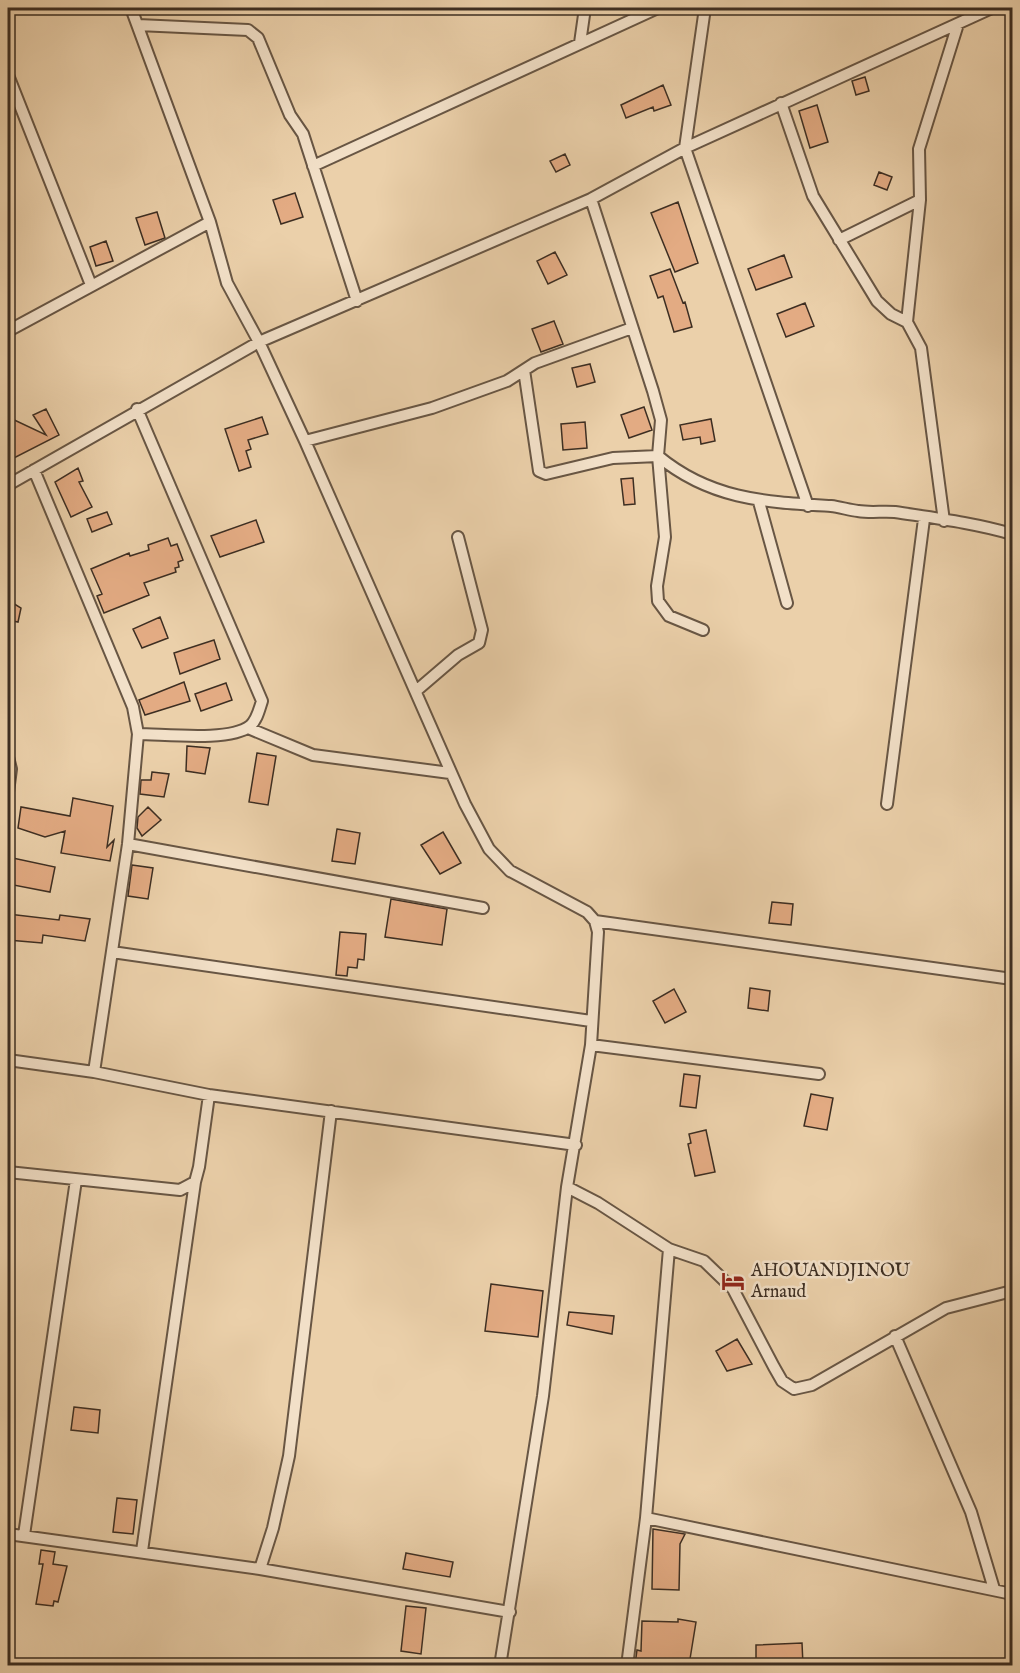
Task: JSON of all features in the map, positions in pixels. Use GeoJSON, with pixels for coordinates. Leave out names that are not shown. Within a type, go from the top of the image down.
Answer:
{"type":"FeatureCollection","features":[{"type":"Feature","properties":{"kind":"street"},"geometry":{"type":"LineString","coordinates":[[131,8],[210,222],[227,283],[259,342],[305,441],[450,773],[489,849],[510,871],[587,912],[595,921],[598,933],[591,1045],[576,1145],[567,1187],[543,1396],[500,1665]]}},
{"type":"Feature","properties":{"kind":"street"},"geometry":{"type":"LineString","coordinates":[[580,43],[585,8]]}},
{"type":"Feature","properties":{"kind":"street"},"geometry":{"type":"LineString","coordinates":[[313,166],[658,8]]}},
{"type":"Feature","properties":{"kind":"street"},"geometry":{"type":"LineString","coordinates":[[705,8],[685,148],[808,506]]}},
{"type":"Feature","properties":{"kind":"street"},"geometry":{"type":"LineString","coordinates":[[8,485],[137,409],[259,342],[591,200],[685,148],[992,8]]}},
{"type":"Feature","properties":{"kind":"street"},"geometry":{"type":"LineString","coordinates":[[944,521],[921,348],[907,322],[920,200],[919,149],[958,24]]}},
{"type":"Feature","properties":{"kind":"street"},"geometry":{"type":"LineString","coordinates":[[138,25],[248,30],[258,38],[290,115],[303,134],[357,301]]}},
{"type":"Feature","properties":{"kind":"street"},"geometry":{"type":"LineString","coordinates":[[8,75],[91,285]]}},
{"type":"Feature","properties":{"kind":"street"},"geometry":{"type":"LineString","coordinates":[[781,103],[813,196],[877,301],[891,314],[907,322]]}},
{"type":"Feature","properties":{"kind":"street"},"geometry":{"type":"LineString","coordinates":[[591,200],[661,420],[658,456],[665,537],[657,586],[657,601],[669,616],[703,630]]}},
{"type":"Feature","properties":{"kind":"street"},"geometry":{"type":"LineString","coordinates":[[840,240],[920,200]]}},
{"type":"Feature","properties":{"kind":"street"},"geometry":{"type":"LineString","coordinates":[[8,331],[210,222]]}},
{"type":"Feature","properties":{"kind":"street"},"geometry":{"type":"LineString","coordinates":[[305,441],[432,408],[507,381],[535,363],[632,328]]}},
{"type":"Feature","properties":{"kind":"street"},"geometry":{"type":"LineString","coordinates":[[525,370],[539,471],[546,474],[613,458],[658,456],[673,469],[735,497],[759,502],[893,512],[1012,534]]}},
{"type":"Feature","properties":{"kind":"street"},"geometry":{"type":"LineString","coordinates":[[137,409],[262,701],[255,721],[248,728],[231,734],[138,734]]}},
{"type":"Feature","properties":{"kind":"street"},"geometry":{"type":"LineString","coordinates":[[34,470],[133,707],[138,734],[128,844],[94,1072]]}},
{"type":"Feature","properties":{"kind":"street"},"geometry":{"type":"LineString","coordinates":[[759,502],[787,603]]}},
{"type":"Feature","properties":{"kind":"street"},"geometry":{"type":"LineString","coordinates":[[887,804],[924,519]]}},
{"type":"Feature","properties":{"kind":"street"},"geometry":{"type":"LineString","coordinates":[[416,691],[458,655],[479,643],[482,630],[458,537]]}},
{"type":"Feature","properties":{"kind":"street"},"geometry":{"type":"LineString","coordinates":[[248,728],[313,756],[450,773]]}},
{"type":"Feature","properties":{"kind":"street"},"geometry":{"type":"LineString","coordinates":[[8,757],[11,769],[8,792]]}},
{"type":"Feature","properties":{"kind":"street"},"geometry":{"type":"LineString","coordinates":[[128,844],[483,908]]}},
{"type":"Feature","properties":{"kind":"street"},"geometry":{"type":"LineString","coordinates":[[595,921],[1012,979]]}},
{"type":"Feature","properties":{"kind":"street"},"geometry":{"type":"LineString","coordinates":[[112,952],[591,1021]]}},
{"type":"Feature","properties":{"kind":"street"},"geometry":{"type":"LineString","coordinates":[[591,1045],[819,1074]]}},
{"type":"Feature","properties":{"kind":"street"},"geometry":{"type":"LineString","coordinates":[[8,1060],[94,1072],[209,1095],[576,1145]]}},
{"type":"Feature","properties":{"kind":"street"},"geometry":{"type":"LineString","coordinates":[[142,1551],[209,1095]]}},
{"type":"Feature","properties":{"kind":"street"},"geometry":{"type":"LineString","coordinates":[[260,1569],[273,1528],[289,1456],[331,1111]]}},
{"type":"Feature","properties":{"kind":"street"},"geometry":{"type":"LineString","coordinates":[[8,1172],[180,1190],[195,1182]]}},
{"type":"Feature","properties":{"kind":"street"},"geometry":{"type":"LineString","coordinates":[[24,1535],[76,1180]]}},
{"type":"Feature","properties":{"kind":"street"},"geometry":{"type":"LineString","coordinates":[[567,1187],[598,1203],[669,1249],[704,1261],[733,1289],[782,1381],[794,1389],[812,1385],[946,1308],[1012,1291]]}},
{"type":"Feature","properties":{"kind":"street"},"geometry":{"type":"LineString","coordinates":[[627,1665],[646,1518],[669,1249]]}},
{"type":"Feature","properties":{"kind":"street"},"geometry":{"type":"LineString","coordinates":[[895,1336],[971,1512],[994,1589]]}},
{"type":"Feature","properties":{"kind":"street"},"geometry":{"type":"LineString","coordinates":[[646,1518],[1012,1594]]}},
{"type":"Feature","properties":{"kind":"street"},"geometry":{"type":"LineString","coordinates":[[8,1534],[260,1569],[510,1612]]}},
{"type":"Feature","properties":{"kind":"building"},"geometry":{"type":"Polygon","coordinates":[[[865,77],[869,91],[856,95],[852,81],[865,77]]]}},
{"type":"Feature","properties":{"kind":"building"},"geometry":{"type":"Polygon","coordinates":[[[663,85],[671,105],[654,111],[653,107],[626,118],[621,105],[663,85]]]}},
{"type":"Feature","properties":{"kind":"building"},"geometry":{"type":"Polygon","coordinates":[[[817,105],[828,142],[810,148],[799,111],[817,105]]]}},
{"type":"Feature","properties":{"kind":"building"},"geometry":{"type":"Polygon","coordinates":[[[565,154],[570,165],[556,172],[550,161],[565,154]]]}},
{"type":"Feature","properties":{"kind":"building"},"geometry":{"type":"Polygon","coordinates":[[[879,172],[892,177],[887,190],[874,185],[879,172]]]}},
{"type":"Feature","properties":{"kind":"building"},"geometry":{"type":"Polygon","coordinates":[[[295,193],[303,217],[281,224],[273,200],[295,193]]]}},
{"type":"Feature","properties":{"kind":"building"},"geometry":{"type":"Polygon","coordinates":[[[678,202],[698,263],[675,272],[651,213],[678,202]]]}},
{"type":"Feature","properties":{"kind":"building"},"geometry":{"type":"Polygon","coordinates":[[[157,212],[165,238],[145,245],[136,218],[157,212]]]}},
{"type":"Feature","properties":{"kind":"building"},"geometry":{"type":"Polygon","coordinates":[[[106,241],[113,261],[96,266],[90,247],[106,241]]]}},
{"type":"Feature","properties":{"kind":"building"},"geometry":{"type":"Polygon","coordinates":[[[555,252],[567,275],[548,284],[537,261],[555,252]]]}},
{"type":"Feature","properties":{"kind":"building"},"geometry":{"type":"Polygon","coordinates":[[[784,255],[792,277],[756,290],[748,269],[784,255]]]}},
{"type":"Feature","properties":{"kind":"building"},"geometry":{"type":"Polygon","coordinates":[[[670,269],[683,303],[685,302],[692,327],[674,332],[663,296],[658,298],[650,276],[670,269]]]}},
{"type":"Feature","properties":{"kind":"building"},"geometry":{"type":"Polygon","coordinates":[[[805,303],[814,326],[786,337],[777,314],[805,303]]]}},
{"type":"Feature","properties":{"kind":"building"},"geometry":{"type":"Polygon","coordinates":[[[554,321],[563,344],[541,352],[532,329],[554,321]]]}},
{"type":"Feature","properties":{"kind":"building"},"geometry":{"type":"Polygon","coordinates":[[[590,364],[595,382],[577,387],[572,368],[590,364]]]}},
{"type":"Feature","properties":{"kind":"building"},"geometry":{"type":"Polygon","coordinates":[[[644,407],[652,430],[629,438],[621,415],[644,407]]]}},
{"type":"Feature","properties":{"kind":"building"},"geometry":{"type":"Polygon","coordinates":[[[46,409],[59,435],[8,461],[8,417],[46,435],[33,415],[46,409]]]}},
{"type":"Feature","properties":{"kind":"building"},"geometry":{"type":"Polygon","coordinates":[[[262,417],[268,434],[248,440],[251,449],[246,451],[251,467],[239,471],[225,429],[262,417]]]}},
{"type":"Feature","properties":{"kind":"building"},"geometry":{"type":"Polygon","coordinates":[[[711,419],[715,441],[701,444],[700,437],[683,440],[680,425],[711,419]]]}},
{"type":"Feature","properties":{"kind":"building"},"geometry":{"type":"Polygon","coordinates":[[[585,422],[587,448],[563,450],[561,424],[585,422]]]}},
{"type":"Feature","properties":{"kind":"building"},"geometry":{"type":"Polygon","coordinates":[[[78,468],[83,481],[79,482],[92,507],[71,517],[55,482],[78,468]]]}},
{"type":"Feature","properties":{"kind":"building"},"geometry":{"type":"Polygon","coordinates":[[[633,478],[635,504],[624,505],[621,479],[633,478]]]}},
{"type":"Feature","properties":{"kind":"building"},"geometry":{"type":"Polygon","coordinates":[[[107,512],[112,524],[92,532],[87,519],[107,512]]]}},
{"type":"Feature","properties":{"kind":"building"},"geometry":{"type":"Polygon","coordinates":[[[256,520],[264,542],[220,557],[211,536],[256,520]]]}},
{"type":"Feature","properties":{"kind":"building"},"geometry":{"type":"Polygon","coordinates":[[[168,538],[171,546],[177,544],[183,560],[178,562],[179,567],[175,568],[176,572],[144,583],[149,595],[104,613],[97,596],[102,594],[91,569],[129,553],[130,556],[149,550],[148,545],[168,538]]]}},
{"type":"Feature","properties":{"kind":"building"},"geometry":{"type":"Polygon","coordinates":[[[8,600],[21,608],[18,622],[8,620],[8,600]]]}},
{"type":"Feature","properties":{"kind":"building"},"geometry":{"type":"Polygon","coordinates":[[[160,617],[168,638],[142,648],[133,629],[160,617]]]}},
{"type":"Feature","properties":{"kind":"building"},"geometry":{"type":"Polygon","coordinates":[[[214,640],[220,659],[180,674],[174,653],[214,640]]]}},
{"type":"Feature","properties":{"kind":"building"},"geometry":{"type":"Polygon","coordinates":[[[184,682],[190,701],[145,715],[139,700],[184,682]]]}},
{"type":"Feature","properties":{"kind":"building"},"geometry":{"type":"Polygon","coordinates":[[[226,683],[232,700],[201,711],[195,694],[226,683]]]}},
{"type":"Feature","properties":{"kind":"building"},"geometry":{"type":"Polygon","coordinates":[[[187,746],[210,748],[205,774],[186,771],[187,746]]]}},
{"type":"Feature","properties":{"kind":"building"},"geometry":{"type":"Polygon","coordinates":[[[257,753],[276,756],[268,805],[249,802],[257,753]]]}},
{"type":"Feature","properties":{"kind":"building"},"geometry":{"type":"Polygon","coordinates":[[[152,772],[169,774],[164,797],[140,794],[141,780],[151,780],[152,772]]]}},
{"type":"Feature","properties":{"kind":"building"},"geometry":{"type":"Polygon","coordinates":[[[73,798],[113,806],[107,847],[114,840],[110,861],[61,853],[65,831],[45,837],[18,828],[21,807],[70,816],[73,798]]]}},
{"type":"Feature","properties":{"kind":"building"},"geometry":{"type":"Polygon","coordinates":[[[148,807],[161,820],[142,836],[137,828],[138,817],[148,807]]]}},
{"type":"Feature","properties":{"kind":"building"},"geometry":{"type":"Polygon","coordinates":[[[337,829],[360,833],[355,864],[332,861],[337,829]]]}},
{"type":"Feature","properties":{"kind":"building"},"geometry":{"type":"Polygon","coordinates":[[[443,832],[461,863],[440,874],[421,845],[443,832]]]}},
{"type":"Feature","properties":{"kind":"building"},"geometry":{"type":"Polygon","coordinates":[[[8,857],[55,867],[50,892],[8,884],[8,857]]]}},
{"type":"Feature","properties":{"kind":"building"},"geometry":{"type":"Polygon","coordinates":[[[132,865],[153,868],[148,899],[128,896],[132,865]]]}},
{"type":"Feature","properties":{"kind":"building"},"geometry":{"type":"Polygon","coordinates":[[[391,899],[447,909],[442,945],[385,937],[391,899]]]}},
{"type":"Feature","properties":{"kind":"building"},"geometry":{"type":"Polygon","coordinates":[[[772,902],[793,904],[791,925],[769,923],[772,902]]]}},
{"type":"Feature","properties":{"kind":"building"},"geometry":{"type":"Polygon","coordinates":[[[8,914],[59,920],[60,915],[90,919],[85,941],[43,935],[42,943],[8,940],[8,914]]]}},
{"type":"Feature","properties":{"kind":"building"},"geometry":{"type":"Polygon","coordinates":[[[340,932],[366,934],[364,960],[358,959],[357,968],[348,967],[347,976],[336,975],[340,932]]]}},
{"type":"Feature","properties":{"kind":"building"},"geometry":{"type":"Polygon","coordinates":[[[750,988],[770,991],[768,1011],[748,1008],[750,988]]]}},
{"type":"Feature","properties":{"kind":"building"},"geometry":{"type":"Polygon","coordinates":[[[674,989],[686,1012],[665,1023],[653,1001],[674,989]]]}},
{"type":"Feature","properties":{"kind":"building"},"geometry":{"type":"Polygon","coordinates":[[[684,1074],[700,1076],[696,1108],[680,1106],[684,1074]]]}},
{"type":"Feature","properties":{"kind":"building"},"geometry":{"type":"Polygon","coordinates":[[[811,1094],[833,1098],[827,1130],[804,1126],[811,1094]]]}},
{"type":"Feature","properties":{"kind":"building"},"geometry":{"type":"Polygon","coordinates":[[[706,1130],[715,1172],[695,1176],[688,1144],[691,1143],[689,1134],[706,1130]]]}},
{"type":"Feature","properties":{"kind":"building"},"geometry":{"type":"Polygon","coordinates":[[[491,1284],[543,1291],[538,1337],[485,1331],[491,1284]]]}},
{"type":"Feature","properties":{"kind":"building"},"geometry":{"type":"Polygon","coordinates":[[[569,1312],[614,1316],[612,1334],[567,1325],[569,1312]]]}},
{"type":"Feature","properties":{"kind":"building"},"geometry":{"type":"Polygon","coordinates":[[[737,1339],[752,1364],[727,1371],[716,1351],[737,1339]]]}},
{"type":"Feature","properties":{"kind":"building"},"geometry":{"type":"Polygon","coordinates":[[[74,1407],[100,1410],[98,1433],[71,1430],[74,1407]]]}},
{"type":"Feature","properties":{"kind":"building"},"geometry":{"type":"Polygon","coordinates":[[[117,1498],[137,1500],[133,1534],[113,1532],[117,1498]]]}},
{"type":"Feature","properties":{"kind":"building"},"geometry":{"type":"Polygon","coordinates":[[[653,1529],[685,1534],[680,1544],[679,1590],[652,1589],[653,1529]]]}},
{"type":"Feature","properties":{"kind":"building"},"geometry":{"type":"Polygon","coordinates":[[[41,1550],[55,1552],[53,1564],[67,1566],[58,1602],[54,1601],[53,1606],[36,1604],[43,1564],[39,1564],[41,1550]]]}},
{"type":"Feature","properties":{"kind":"building"},"geometry":{"type":"Polygon","coordinates":[[[406,1553],[453,1562],[450,1577],[403,1569],[406,1553]]]}},
{"type":"Feature","properties":{"kind":"building"},"geometry":{"type":"Polygon","coordinates":[[[406,1606],[426,1608],[421,1654],[401,1651],[406,1606]]]}},
{"type":"Feature","properties":{"kind":"building"},"geometry":{"type":"Polygon","coordinates":[[[678,1619],[696,1622],[689,1665],[635,1665],[637,1650],[641,1651],[642,1621],[678,1622],[678,1619]]]}},
{"type":"Feature","properties":{"kind":"building"},"geometry":{"type":"Polygon","coordinates":[[[802,1643],[803,1665],[756,1665],[756,1645],[802,1643]]]}},
{"type":"Feature","properties":{"kind":"place","name":"AHOUANDJINOU Arnaud"},"geometry":{"type":"Point","coordinates":[733,1281]}}]}
